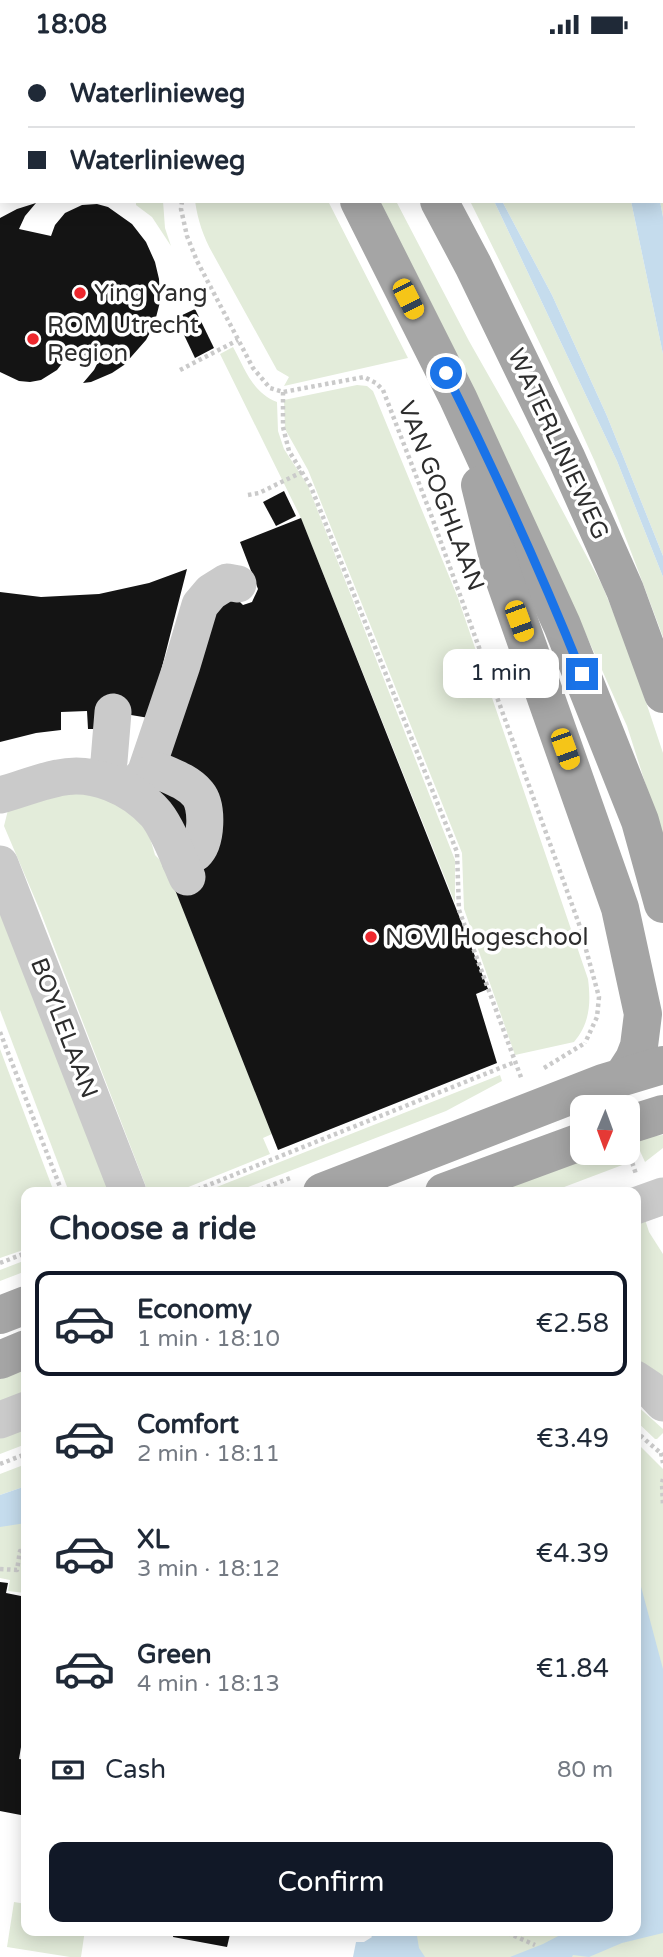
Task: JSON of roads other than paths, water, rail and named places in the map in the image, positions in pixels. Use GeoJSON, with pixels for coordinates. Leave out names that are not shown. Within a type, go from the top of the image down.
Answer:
{"type":"FeatureCollection","features":[{"type":"Feature","properties":{"kind":"main road"},"geometry":{"type":"LineString","coordinates":[[360,203],[458,398],[562,625],[640,821],[663,904]]}},
{"type":"Feature","properties":{"kind":"main road","name":"WATERLINIEWEG"},"geometry":{"type":"LineString","coordinates":[[440,203],[473,265],[571,469],[625,590],[663,694]]}},
{"type":"Feature","properties":{"kind":"main road"},"geometry":{"type":"LineString","coordinates":[[458,398],[501,571],[620,908],[643,1014],[639,1046],[623,1076]]}},
{"type":"Feature","properties":{"kind":"main road"},"geometry":{"type":"LineString","coordinates":[[335,1187],[623,1076],[663,1065]]}},
{"type":"Feature","properties":{"kind":"main road"},"geometry":{"type":"LineString","coordinates":[[640,1121],[663,1114]]}},
{"type":"Feature","properties":{"kind":"main road"},"geometry":{"type":"LineString","coordinates":[[458,1187],[570,1146]]}},
{"type":"Feature","properties":{"kind":"main road"},"geometry":{"type":"LineString","coordinates":[[0,1315],[21,1307]]}},
{"type":"Feature","properties":{"kind":"main road"},"geometry":{"type":"LineString","coordinates":[[0,1360],[21,1351]]}},
{"type":"Feature","properties":{"kind":"street"},"geometry":{"type":"LineString","coordinates":[[125,782],[182,664],[200,605],[211,592],[227,582],[238,584]]}},
{"type":"Feature","properties":{"kind":"street"},"geometry":{"type":"LineString","coordinates":[[113,712],[109,761],[156,815],[184,869]]}},
{"type":"Feature","properties":{"kind":"street"},"geometry":{"type":"LineString","coordinates":[[0,796],[59,778],[81,776],[125,782]]}},
{"type":"Feature","properties":{"kind":"street","name":"BOYLELAAN"},"geometry":{"type":"LineString","coordinates":[[0,864],[126,1187]]}},
{"type":"Feature","properties":{"kind":"street"},"geometry":{"type":"LineString","coordinates":[[641,1204],[663,1196]]}},
{"type":"Feature","properties":{"kind":"street"},"geometry":{"type":"LineString","coordinates":[[641,1383],[663,1402]]}},
{"type":"Feature","properties":{"kind":"street"},"geometry":{"type":"LineString","coordinates":[[0,1420],[21,1412]]}},
{"type":"Feature","properties":{"kind":"water"},"geometry":{"type":"Polygon","coordinates":[[[495,203],[503,203],[552,295],[607,416],[663,556],[663,577],[617,461],[495,203]]]}},
{"type":"Feature","properties":{"kind":"water"},"geometry":{"type":"Polygon","coordinates":[[[631,203],[660,203],[663,217],[663,354],[631,203]]]}},
{"type":"Feature","properties":{"kind":"water"},"geometry":{"type":"Polygon","coordinates":[[[21,1488],[21,1524],[0,1527],[0,1495],[21,1488]]]}},
{"type":"Feature","properties":{"kind":"water"},"geometry":{"type":"Polygon","coordinates":[[[641,1586],[663,1669],[663,1933],[622,1943],[589,1957],[510,1957],[558,1936],[641,1936],[641,1586]]]}},
{"type":"Feature","properties":{"kind":"water"},"geometry":{"type":"Polygon","coordinates":[[[417,1936],[419,1948],[425,1957],[353,1957],[356,1942],[364,1942],[372,1937],[417,1936]]]}},
{"type":"Feature","properties":{"kind":"place","name":"Ying Yang"},"geometry":{"type":"Point","coordinates":[80,293]}},
{"type":"Feature","properties":{"kind":"place","name":"ROM Utrecht Region"},"geometry":{"type":"Point","coordinates":[33,339]}},
{"type":"Feature","properties":{"kind":"place","name":"NOVI Hogeschool"},"geometry":{"type":"Point","coordinates":[371,937]}}]}
